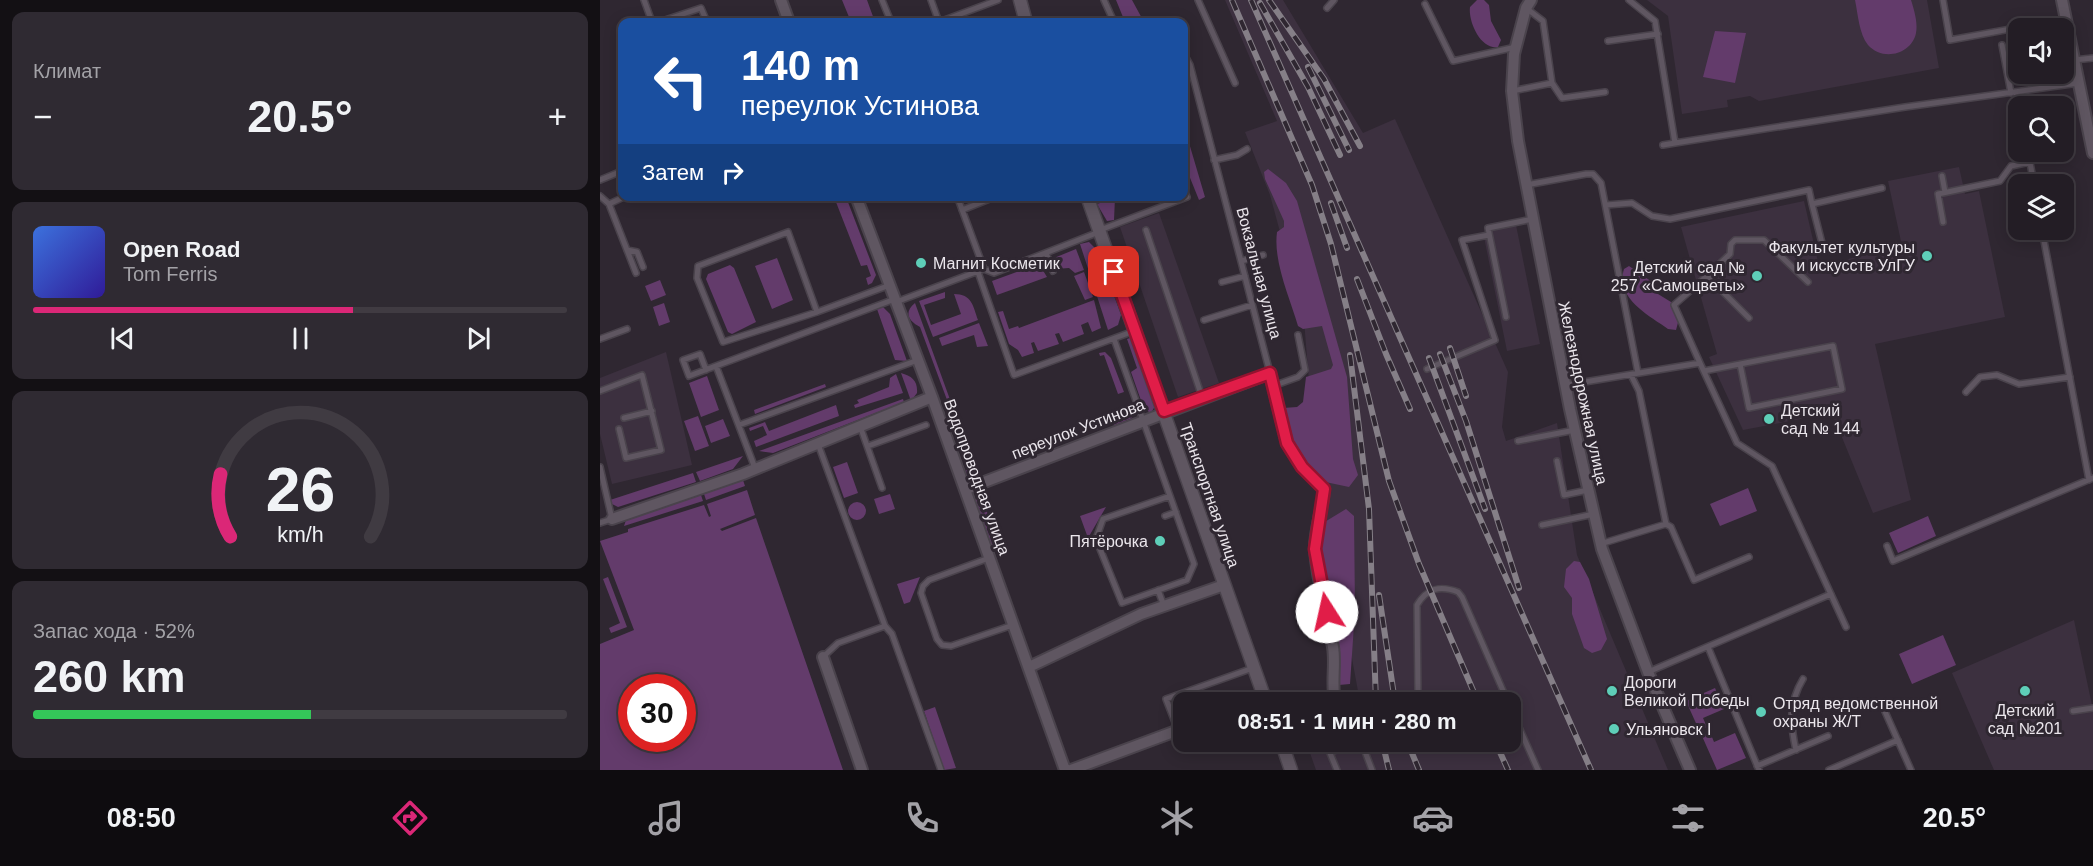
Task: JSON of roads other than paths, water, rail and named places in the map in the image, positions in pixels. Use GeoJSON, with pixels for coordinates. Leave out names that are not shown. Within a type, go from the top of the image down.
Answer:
{"type":"FeatureCollection","features":[{"type":"Feature","properties":{"kind":"street"},"geometry":{"type":"LineString","coordinates":[[781,0],[788,18]]}},
{"type":"Feature","properties":{"kind":"street"},"geometry":{"type":"LineString","coordinates":[[1020,0],[1025,18]]}},
{"type":"Feature","properties":{"kind":"street"},"geometry":{"type":"LineString","coordinates":[[2062,0],[2066,18]]}},
{"type":"Feature","properties":{"kind":"street","name":"Железнодорожная улица"},"geometry":{"type":"LineString","coordinates":[[1529,4],[1516,46],[1512,91],[1526,184],[1575,429],[1600,544],[1648,672],[1690,770]]}},
{"type":"Feature","properties":{"kind":"street"},"geometry":{"type":"LineString","coordinates":[[2074,60],[2093,153]]}},
{"type":"Feature","properties":{"kind":"street","name":"Водопроводная улица"},"geometry":{"type":"LineString","coordinates":[[858,201],[966,489],[1065,770]]}},
{"type":"Feature","properties":{"kind":"street","name":"Транспортная улица"},"geometry":{"type":"LineString","coordinates":[[1089,201],[1254,667],[1260,692]]}},
{"type":"Feature","properties":{"kind":"street","name":"переулок Устинова"},"geometry":{"type":"LineString","coordinates":[[966,489],[1143,422],[1164,411],[1270,373]]}},
{"type":"Feature","properties":{"kind":"street","name":"Вокзальная улица"},"geometry":{"type":"LineString","coordinates":[[1270,373],[1287,443],[1294,457],[1324,489],[1315,549],[1334,651],[1331,682],[1333,692]]}},
{"type":"Feature","properties":{"kind":"street"},"geometry":{"type":"LineString","coordinates":[[612,519],[755,468],[932,397]]}},
{"type":"Feature","properties":{"kind":"street"},"geometry":{"type":"LineString","coordinates":[[1029,668],[1164,606],[1224,585]]}},
{"type":"Feature","properties":{"kind":"street"},"geometry":{"type":"LineString","coordinates":[[823,657],[862,770]]}},
{"type":"Feature","properties":{"kind":"street"},"geometry":{"type":"LineString","coordinates":[[1071,770],[1173,732]]}},
{"type":"Feature","properties":{"kind":"street"},"geometry":{"type":"LineString","coordinates":[[1285,752],[1292,770]]}},
{"type":"Feature","properties":{"kind":"lane"},"geometry":{"type":"LineString","coordinates":[[644,0],[651,18]]}},
{"type":"Feature","properties":{"kind":"lane"},"geometry":{"type":"LineString","coordinates":[[882,0],[889,18]]}},
{"type":"Feature","properties":{"kind":"lane"},"geometry":{"type":"LineString","coordinates":[[931,0],[938,18]]}},
{"type":"Feature","properties":{"kind":"lane"},"geometry":{"type":"LineString","coordinates":[[950,18],[998,0]]}},
{"type":"Feature","properties":{"kind":"lane"},"geometry":{"type":"LineString","coordinates":[[1104,0],[1112,18]]}},
{"type":"Feature","properties":{"kind":"lane"},"geometry":{"type":"LineString","coordinates":[[1198,0],[1235,83]]}},
{"type":"Feature","properties":{"kind":"lane"},"geometry":{"type":"LineString","coordinates":[[1327,8],[1334,0]]}},
{"type":"Feature","properties":{"kind":"lane"},"geometry":{"type":"LineString","coordinates":[[1629,0],[1655,21],[1676,143]]}},
{"type":"Feature","properties":{"kind":"lane"},"geometry":{"type":"LineString","coordinates":[[1943,0],[1950,40],[2008,30]]}},
{"type":"Feature","properties":{"kind":"lane"},"geometry":{"type":"LineString","coordinates":[[1425,4],[1453,61],[1516,46]]}},
{"type":"Feature","properties":{"kind":"lane"},"geometry":{"type":"LineString","coordinates":[[1529,4],[1543,21],[1552,83],[1562,98],[1605,92]]}},
{"type":"Feature","properties":{"kind":"lane"},"geometry":{"type":"LineString","coordinates":[[671,18],[701,8],[705,18]]}},
{"type":"Feature","properties":{"kind":"lane"},"geometry":{"type":"LineString","coordinates":[[1608,41],[1658,34]]}},
{"type":"Feature","properties":{"kind":"lane"},"geometry":{"type":"LineString","coordinates":[[2002,45],[2015,96]]}},
{"type":"Feature","properties":{"kind":"lane"},"geometry":{"type":"LineString","coordinates":[[2074,60],[2093,58]]}},
{"type":"Feature","properties":{"kind":"lane","name":"Вокзальная улица"},"geometry":{"type":"LineString","coordinates":[[1188,61],[1270,373]]}},
{"type":"Feature","properties":{"kind":"lane"},"geometry":{"type":"LineString","coordinates":[[1512,91],[1552,83]]}},
{"type":"Feature","properties":{"kind":"lane"},"geometry":{"type":"LineString","coordinates":[[1663,145],[2079,83]]}},
{"type":"Feature","properties":{"kind":"lane"},"geometry":{"type":"LineString","coordinates":[[1214,160],[1237,155],[1247,149]]}},
{"type":"Feature","properties":{"kind":"lane"},"geometry":{"type":"LineString","coordinates":[[1943,222],[1938,194],[2000,181],[2011,166],[2030,162],[2032,174]]}},
{"type":"Feature","properties":{"kind":"lane"},"geometry":{"type":"LineString","coordinates":[[600,180],[618,173]]}},
{"type":"Feature","properties":{"kind":"lane"},"geometry":{"type":"LineString","coordinates":[[1526,184],[1593,174],[1601,183],[1638,374]]}},
{"type":"Feature","properties":{"kind":"lane"},"geometry":{"type":"LineString","coordinates":[[1942,176],[1945,192]]}},
{"type":"Feature","properties":{"kind":"lane"},"geometry":{"type":"LineString","coordinates":[[1812,204],[1882,188]]}},
{"type":"Feature","properties":{"kind":"lane"},"geometry":{"type":"LineString","coordinates":[[1606,205],[1632,203],[1652,216],[1670,219],[1809,190],[1824,251]]}},
{"type":"Feature","properties":{"kind":"lane"},"geometry":{"type":"LineString","coordinates":[[600,196],[609,204],[636,273]]}},
{"type":"Feature","properties":{"kind":"lane"},"geometry":{"type":"LineString","coordinates":[[609,204],[618,200]]}},
{"type":"Feature","properties":{"kind":"lane"},"geometry":{"type":"LineString","coordinates":[[959,201],[984,269],[994,273],[1176,201]]}},
{"type":"Feature","properties":{"kind":"lane"},"geometry":{"type":"LineString","coordinates":[[962,210],[984,201]]}},
{"type":"Feature","properties":{"kind":"lane"},"geometry":{"type":"LineString","coordinates":[[1506,317],[1488,228],[1533,219]]}},
{"type":"Feature","properties":{"kind":"lane"},"geometry":{"type":"LineString","coordinates":[[1146,230],[1202,397]]}},
{"type":"Feature","properties":{"kind":"lane"},"geometry":{"type":"LineString","coordinates":[[817,312],[788,232],[698,266],[697,278],[723,342],[729,342],[817,312],[890,285]]}},
{"type":"Feature","properties":{"kind":"lane"},"geometry":{"type":"LineString","coordinates":[[1427,369],[1495,340],[1462,240],[1489,235]]}},
{"type":"Feature","properties":{"kind":"lane"},"geometry":{"type":"LineString","coordinates":[[1808,282],[1764,240],[1735,240],[1731,244],[1730,254],[1674,305],[1737,443],[1772,466],[1846,627]]}},
{"type":"Feature","properties":{"kind":"lane"},"geometry":{"type":"LineString","coordinates":[[1887,546],[1893,561],[2091,479],[2044,240]]}},
{"type":"Feature","properties":{"kind":"lane"},"geometry":{"type":"LineString","coordinates":[[627,250],[637,252],[643,267]]}},
{"type":"Feature","properties":{"kind":"lane"},"geometry":{"type":"LineString","coordinates":[[1046,253],[1053,271]]}},
{"type":"Feature","properties":{"kind":"lane"},"geometry":{"type":"LineString","coordinates":[[1241,261],[1263,255]]}},
{"type":"Feature","properties":{"kind":"lane"},"geometry":{"type":"LineString","coordinates":[[706,370],[700,354],[683,360],[689,376],[706,370],[716,366],[896,301],[978,272],[984,269]]}},
{"type":"Feature","properties":{"kind":"lane"},"geometry":{"type":"LineString","coordinates":[[978,272],[1014,375],[1135,331]]}},
{"type":"Feature","properties":{"kind":"lane"},"geometry":{"type":"LineString","coordinates":[[1222,282],[1245,276]]}},
{"type":"Feature","properties":{"kind":"lane"},"geometry":{"type":"LineString","coordinates":[[1707,276],[1749,318]]}},
{"type":"Feature","properties":{"kind":"lane"},"geometry":{"type":"LineString","coordinates":[[1204,320],[1252,305]]}},
{"type":"Feature","properties":{"kind":"lane"},"geometry":{"type":"LineString","coordinates":[[600,339],[627,329]]}},
{"type":"Feature","properties":{"kind":"lane"},"geometry":{"type":"LineString","coordinates":[[1273,386],[1298,377],[1305,370],[1298,335]]}},
{"type":"Feature","properties":{"kind":"lane"},"geometry":{"type":"LineString","coordinates":[[1114,339],[1143,422],[1176,512],[1194,564],[1187,580],[1122,603],[1096,539],[1103,519],[1170,496]]}},
{"type":"Feature","properties":{"kind":"lane"},"geometry":{"type":"LineString","coordinates":[[1704,371],[1740,364],[1833,346],[1842,389],[1749,408],[1740,364]]}},
{"type":"Feature","properties":{"kind":"lane"},"geometry":{"type":"LineString","coordinates":[[739,425],[918,360]]}},
{"type":"Feature","properties":{"kind":"lane"},"geometry":{"type":"LineString","coordinates":[[1566,385],[1701,363]]}},
{"type":"Feature","properties":{"kind":"lane"},"geometry":{"type":"LineString","coordinates":[[716,366],[755,468]]}},
{"type":"Feature","properties":{"kind":"lane"},"geometry":{"type":"LineString","coordinates":[[600,391],[642,375],[661,450],[626,458],[619,429]]}},
{"type":"Feature","properties":{"kind":"lane"},"geometry":{"type":"LineString","coordinates":[[1631,375],[1639,391],[1666,524],[1671,527],[1694,580],[1749,557]]}},
{"type":"Feature","properties":{"kind":"lane"},"geometry":{"type":"LineString","coordinates":[[1966,392],[1980,377],[1997,375],[2019,384],[2070,377]]}},
{"type":"Feature","properties":{"kind":"lane"},"geometry":{"type":"LineString","coordinates":[[624,418],[652,411]]}},
{"type":"Feature","properties":{"kind":"lane"},"geometry":{"type":"LineString","coordinates":[[860,424],[882,489]]}},
{"type":"Feature","properties":{"kind":"lane"},"geometry":{"type":"LineString","coordinates":[[868,446],[926,425]]}},
{"type":"Feature","properties":{"kind":"lane"},"geometry":{"type":"LineString","coordinates":[[1518,441],[1575,429]]}},
{"type":"Feature","properties":{"kind":"lane"},"geometry":{"type":"LineString","coordinates":[[817,442],[885,626],[892,634],[941,770]]}},
{"type":"Feature","properties":{"kind":"lane"},"geometry":{"type":"LineString","coordinates":[[1557,460],[1564,495],[1588,490]]}},
{"type":"Feature","properties":{"kind":"lane"},"geometry":{"type":"LineString","coordinates":[[600,467],[612,519],[600,523]]}},
{"type":"Feature","properties":{"kind":"lane"},"geometry":{"type":"LineString","coordinates":[[1165,516],[1176,512]]}},
{"type":"Feature","properties":{"kind":"lane"},"geometry":{"type":"LineString","coordinates":[[1542,525],[1594,514]]}},
{"type":"Feature","properties":{"kind":"lane"},"geometry":{"type":"LineString","coordinates":[[1600,544],[1666,524]]}},
{"type":"Feature","properties":{"kind":"lane"},"geometry":{"type":"LineString","coordinates":[[991,558],[929,580],[923,586],[921,593],[937,639],[946,646],[1013,625]]}},
{"type":"Feature","properties":{"kind":"lane"},"geometry":{"type":"LineString","coordinates":[[1418,692],[1417,605],[1423,594],[1440,587],[1458,592],[1462,597],[1504,692]]}},
{"type":"Feature","properties":{"kind":"lane"},"geometry":{"type":"LineString","coordinates":[[1158,590],[1164,606]]}},
{"type":"Feature","properties":{"kind":"lane"},"geometry":{"type":"LineString","coordinates":[[1648,672],[1831,594]]}},
{"type":"Feature","properties":{"kind":"lane"},"geometry":{"type":"LineString","coordinates":[[823,657],[838,643],[885,626]]}},
{"type":"Feature","properties":{"kind":"lane"},"geometry":{"type":"LineString","coordinates":[[1708,647],[1758,768],[1828,736]]}},
{"type":"Feature","properties":{"kind":"lane"},"geometry":{"type":"LineString","coordinates":[[1185,692],[1254,667]]}},
{"type":"Feature","properties":{"kind":"lane"},"geometry":{"type":"LineString","coordinates":[[1796,750],[1791,726],[1792,706],[1796,691],[1803,679]]}},
{"type":"Feature","properties":{"kind":"lane"},"geometry":{"type":"LineString","coordinates":[[1173,696],[1166,699],[1173,713]]}},
{"type":"Feature","properties":{"kind":"lane"},"geometry":{"type":"LineString","coordinates":[[1883,707],[1911,770]]}},
{"type":"Feature","properties":{"kind":"lane"},"geometry":{"type":"LineString","coordinates":[[2073,711],[2093,708]]}},
{"type":"Feature","properties":{"kind":"lane"},"geometry":{"type":"LineString","coordinates":[[1521,732],[1538,770]]}},
{"type":"Feature","properties":{"kind":"lane"},"geometry":{"type":"LineString","coordinates":[[1829,770],[1898,740]]}},
{"type":"Feature","properties":{"kind":"lane"},"geometry":{"type":"LineString","coordinates":[[1331,752],[1337,770]]}},
{"type":"Feature","properties":{"kind":"lane"},"geometry":{"type":"LineString","coordinates":[[1365,752],[1372,770]]}},
{"type":"Feature","properties":{"kind":"railway"},"geometry":{"type":"LineString","coordinates":[[1232,0],[1312,185],[1331,244],[1389,481],[1419,564],[1474,692]]}},
{"type":"Feature","properties":{"kind":"railway"},"geometry":{"type":"LineString","coordinates":[[1251,0],[1591,770]]}},
{"type":"Feature","properties":{"kind":"railway"},"geometry":{"type":"LineString","coordinates":[[1269,0],[1324,79],[1360,146]]}},
{"type":"Feature","properties":{"kind":"railway"},"geometry":{"type":"LineString","coordinates":[[1260,3],[1308,87],[1340,155]]}},
{"type":"Feature","properties":{"kind":"railway"},"geometry":{"type":"LineString","coordinates":[[1308,67],[1349,150]]}},
{"type":"Feature","properties":{"kind":"railway"},"geometry":{"type":"LineString","coordinates":[[1331,203],[1347,248]]}},
{"type":"Feature","properties":{"kind":"railway"},"geometry":{"type":"LineString","coordinates":[[1357,279],[1410,409]]}},
{"type":"Feature","properties":{"kind":"railway"},"geometry":{"type":"LineString","coordinates":[[1450,348],[1466,396]]}},
{"type":"Feature","properties":{"kind":"railway"},"geometry":{"type":"LineString","coordinates":[[1440,354],[1466,421],[1519,588]]}},
{"type":"Feature","properties":{"kind":"railway"},"geometry":{"type":"LineString","coordinates":[[1350,355],[1369,509],[1376,692]]}},
{"type":"Feature","properties":{"kind":"railway"},"geometry":{"type":"LineString","coordinates":[[1429,358],[1485,509]]}},
{"type":"Feature","properties":{"kind":"railway"},"geometry":{"type":"LineString","coordinates":[[1379,595],[1394,692]]}},
{"type":"Feature","properties":{"kind":"railway"},"geometry":{"type":"LineString","coordinates":[[1385,752],[1389,770]]}},
{"type":"Feature","properties":{"kind":"railway"},"geometry":{"type":"LineString","coordinates":[[1412,752],[1419,770]]}},
{"type":"Feature","properties":{"kind":"railway"},"geometry":{"type":"LineString","coordinates":[[1500,752],[1508,770]]}},
{"type":"Feature","properties":{"kind":"place","name":"Факультет культуры и искусств УлГУ"},"geometry":{"type":"Point","coordinates":[1927,256]}},
{"type":"Feature","properties":{"kind":"place","name":"Магнит Косметик"},"geometry":{"type":"Point","coordinates":[921,263]}},
{"type":"Feature","properties":{"kind":"place","name":"Детский сад № 257 «Самоцветы»"},"geometry":{"type":"Point","coordinates":[1757,276]}},
{"type":"Feature","properties":{"kind":"place","name":"Детский сад № 144"},"geometry":{"type":"Point","coordinates":[1769,419]}},
{"type":"Feature","properties":{"kind":"place","name":"Пятёрочка"},"geometry":{"type":"Point","coordinates":[1160,541]}},
{"type":"Feature","properties":{"kind":"place","name":"Дороги Великой Победы"},"geometry":{"type":"Point","coordinates":[1612,691]}},
{"type":"Feature","properties":{"kind":"place","name":"Детский сад №201"},"geometry":{"type":"Point","coordinates":[2025,691]}},
{"type":"Feature","properties":{"kind":"place","name":"Отряд ведомственной охраны Ж/Т"},"geometry":{"type":"Point","coordinates":[1761,712]}},
{"type":"Feature","properties":{"kind":"place","name":"Ульяновск I"},"geometry":{"type":"Point","coordinates":[1614,729]}}]}
